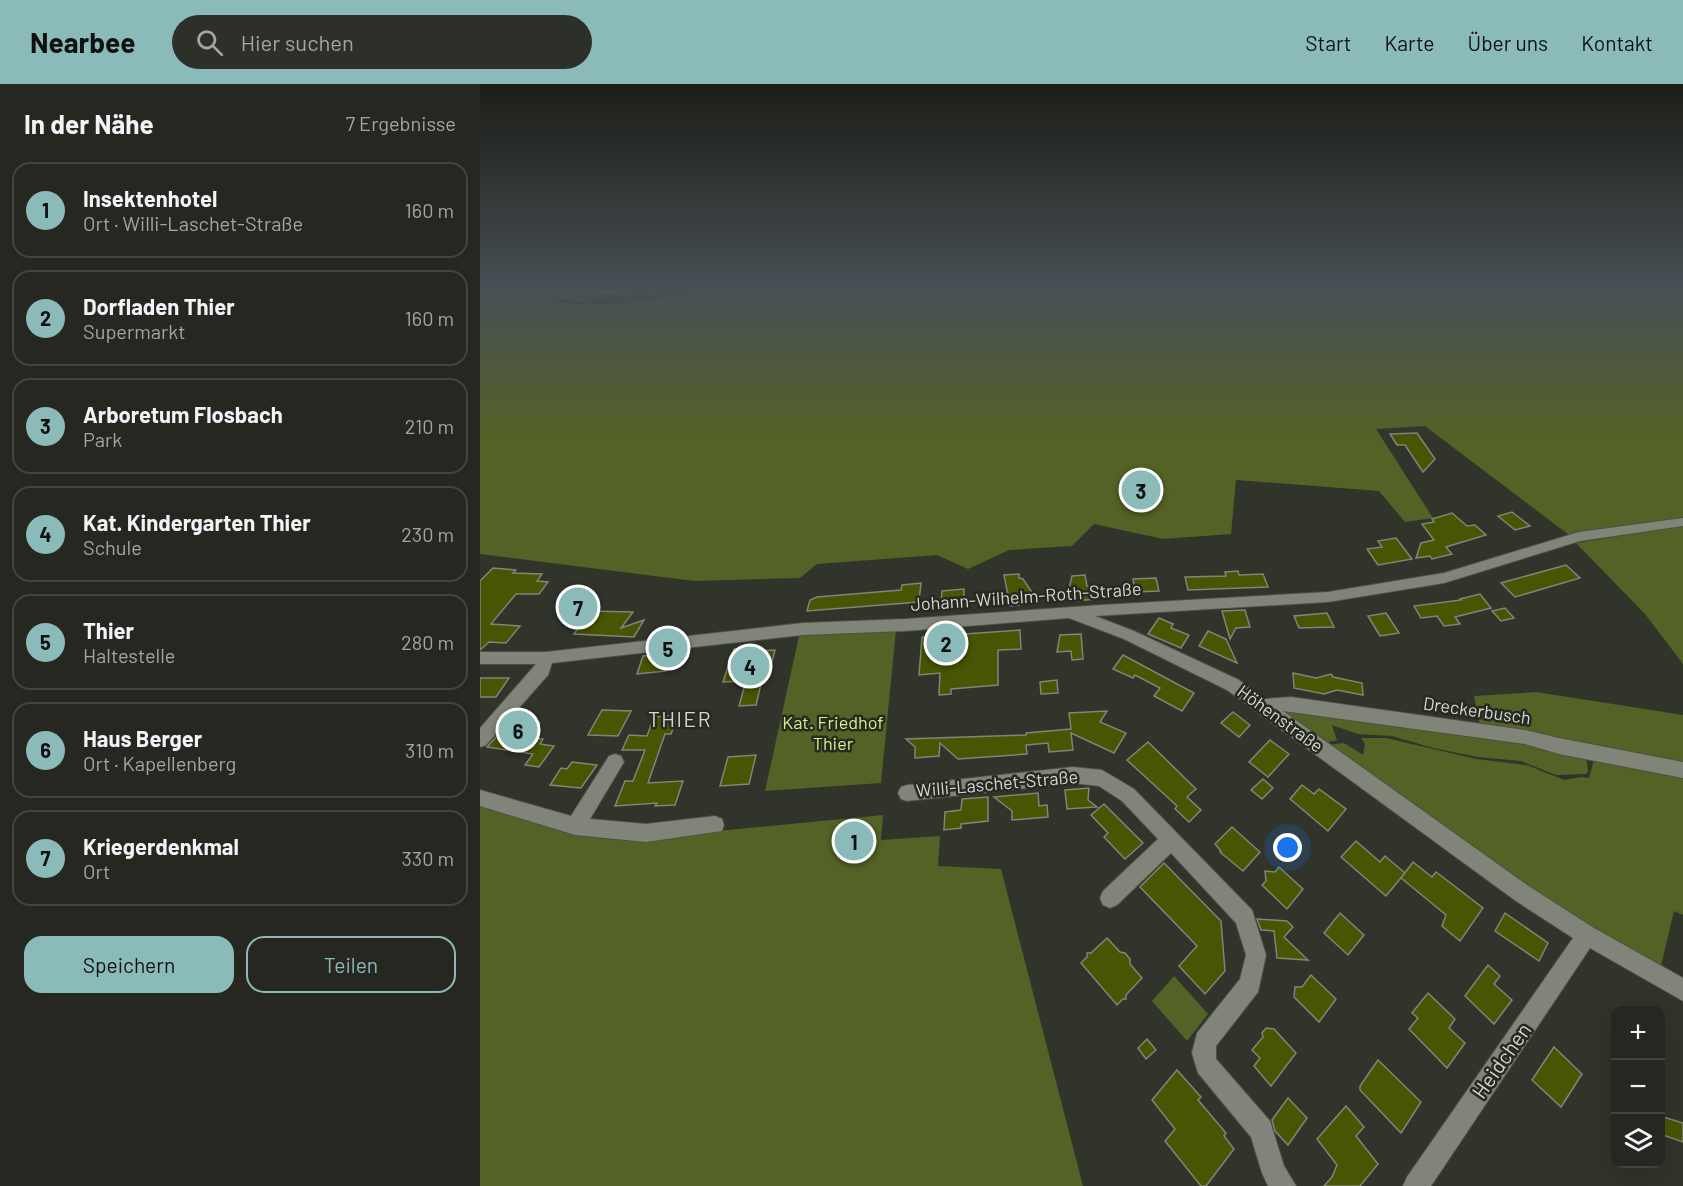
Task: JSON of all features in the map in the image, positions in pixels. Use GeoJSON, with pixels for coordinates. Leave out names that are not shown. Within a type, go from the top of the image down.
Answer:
{"type":"FeatureCollection","features":[{"type":"Feature","properties":{"kind":"street","name":"Johann-Wilhelm-Roth-Straße"},"geometry":{"type":"LineString","coordinates":[[480,658],[546,658],[803,629],[905,625],[1360,593],[1444,578],[1569,540],[1683,522]]}},
{"type":"Feature","properties":{"kind":"street","name":"Höhenstraße"},"geometry":{"type":"LineString","coordinates":[[1071,612],[1129,635],[1233,685],[1471,857],[1587,935],[1683,990]]}},
{"type":"Feature","properties":{"kind":"street"},"geometry":{"type":"LineString","coordinates":[[480,740],[542,671],[546,658]]}},
{"type":"Feature","properties":{"kind":"street","name":"Dreckerbusch"},"geometry":{"type":"LineString","coordinates":[[1263,706],[1291,704],[1488,730],[1683,770]]}},
{"type":"Feature","properties":{"kind":"street"},"geometry":{"type":"LineString","coordinates":[[575,826],[615,762]]}},
{"type":"Feature","properties":{"kind":"street","name":"Willi-Laschet-Straße"},"geometry":{"type":"LineString","coordinates":[[907,793],[1073,775],[1102,778],[1128,795],[1245,917],[1256,955],[1250,984],[1205,1041],[1203,1053],[1206,1065],[1261,1130],[1274,1173],[1283,1186]]}},
{"type":"Feature","properties":{"kind":"street"},"geometry":{"type":"LineString","coordinates":[[480,798],[575,826],[646,833],[715,825]]}},
{"type":"Feature","properties":{"kind":"street"},"geometry":{"type":"LineString","coordinates":[[1110,898],[1171,840]]}},
{"type":"Feature","properties":{"kind":"street","name":"Heidchen"},"geometry":{"type":"LineString","coordinates":[[1416,1186],[1545,1000],[1587,935]]}},
{"type":"Feature","properties":{"kind":"green space"},"geometry":{"type":"Polygon","coordinates":[[[480,340],[1683,340],[1683,517],[1569,535],[1425,426],[1376,429],[1433,518],[1405,522],[1379,491],[1236,480],[1231,534],[1163,539],[1094,524],[1072,546],[1009,550],[968,569],[937,555],[817,564],[800,578],[694,581],[480,554],[480,340]]]}},
{"type":"Feature","properties":{"kind":"green space"},"geometry":{"type":"Polygon","coordinates":[[[1683,526],[1683,664],[1645,614],[1576,543],[1683,526]]]}},
{"type":"Feature","properties":{"kind":"green space","name":"Kat. Friedhof Thier"},"geometry":{"type":"Polygon","coordinates":[[[896,630],[881,783],[765,791],[799,636],[896,630]]]}},
{"type":"Feature","properties":{"kind":"green space"},"geometry":{"type":"Polygon","coordinates":[[[1536,692],[1683,715],[1683,915],[1674,911],[1661,966],[1558,908],[1328,745],[1344,743],[1363,755],[1365,744],[1361,738],[1386,738],[1476,759],[1527,765],[1564,780],[1589,778],[1594,760],[1480,726],[1474,696],[1536,692]]]}},
{"type":"Feature","properties":{"kind":"green space"},"geometry":{"type":"Polygon","coordinates":[[[1286,710],[1514,738],[1583,756],[1587,762],[1588,771],[1586,774],[1556,775],[1521,761],[1478,757],[1433,748],[1392,736],[1358,734],[1332,725],[1337,740],[1324,743],[1283,713],[1286,710]]]}},
{"type":"Feature","properties":{"kind":"green space"},"geometry":{"type":"Polygon","coordinates":[[[480,806],[645,838],[883,815],[881,840],[940,836],[938,866],[1001,869],[1083,1186],[480,1186],[480,806]]]}},
{"type":"Feature","properties":{"kind":"green space"},"geometry":{"type":"Polygon","coordinates":[[[1174,976],[1208,1014],[1187,1041],[1152,1001],[1174,976]]]}},
{"type":"Feature","properties":{"kind":"building"},"geometry":{"type":"Polygon","coordinates":[[[1417,433],[1435,459],[1423,472],[1405,445],[1397,445],[1390,434],[1417,433]]]}},
{"type":"Feature","properties":{"kind":"building"},"geometry":{"type":"Polygon","coordinates":[[[1512,512],[1530,526],[1515,530],[1498,516],[1512,512]]]}},
{"type":"Feature","properties":{"kind":"building"},"geometry":{"type":"Polygon","coordinates":[[[1452,513],[1467,526],[1475,525],[1486,535],[1446,547],[1452,554],[1432,559],[1430,556],[1416,558],[1421,543],[1434,540],[1422,524],[1434,522],[1432,519],[1452,513]]]}},
{"type":"Feature","properties":{"kind":"building"},"geometry":{"type":"Polygon","coordinates":[[[1396,538],[1412,559],[1378,565],[1367,549],[1382,547],[1378,541],[1396,538]]]}},
{"type":"Feature","properties":{"kind":"building"},"geometry":{"type":"Polygon","coordinates":[[[1566,565],[1580,578],[1515,597],[1501,583],[1566,565]]]}},
{"type":"Feature","properties":{"kind":"building"},"geometry":{"type":"Polygon","coordinates":[[[493,568],[516,570],[513,573],[542,574],[537,581],[548,582],[539,594],[516,594],[491,624],[520,626],[506,643],[489,642],[480,650],[480,581],[493,568]]]}},
{"type":"Feature","properties":{"kind":"building"},"geometry":{"type":"Polygon","coordinates":[[[1238,571],[1239,575],[1263,574],[1268,587],[1188,590],[1185,577],[1226,576],[1225,572],[1238,571]]]}},
{"type":"Feature","properties":{"kind":"building"},"geometry":{"type":"Polygon","coordinates":[[[1019,574],[1019,578],[1023,579],[1039,603],[1010,606],[1004,575],[1019,574]]]}},
{"type":"Feature","properties":{"kind":"building"},"geometry":{"type":"Polygon","coordinates":[[[1085,575],[1087,586],[1095,586],[1097,599],[1074,601],[1072,587],[1069,588],[1072,576],[1085,575]]]}},
{"type":"Feature","properties":{"kind":"building"},"geometry":{"type":"Polygon","coordinates":[[[1156,578],[1159,591],[1135,592],[1133,579],[1156,578]]]}},
{"type":"Feature","properties":{"kind":"building"},"geometry":{"type":"Polygon","coordinates":[[[921,583],[919,602],[807,611],[810,600],[817,597],[901,590],[902,585],[921,583]]]}},
{"type":"Feature","properties":{"kind":"building"},"geometry":{"type":"Polygon","coordinates":[[[964,589],[964,602],[941,604],[942,591],[964,589]]]}},
{"type":"Feature","properties":{"kind":"building"},"geometry":{"type":"Polygon","coordinates":[[[1480,594],[1491,608],[1455,617],[1460,624],[1444,626],[1437,616],[1421,618],[1414,606],[1461,600],[1480,594]]]}},
{"type":"Feature","properties":{"kind":"building"},"geometry":{"type":"Polygon","coordinates":[[[1505,608],[1514,618],[1501,621],[1492,611],[1505,608]]]}},
{"type":"Feature","properties":{"kind":"building"},"geometry":{"type":"Polygon","coordinates":[[[1245,610],[1250,627],[1236,628],[1230,639],[1222,611],[1245,610]]]}},
{"type":"Feature","properties":{"kind":"building"},"geometry":{"type":"Polygon","coordinates":[[[589,611],[633,612],[621,628],[644,620],[634,637],[574,634],[589,611]]]}},
{"type":"Feature","properties":{"kind":"building"},"geometry":{"type":"Polygon","coordinates":[[[1327,613],[1334,627],[1299,628],[1294,616],[1327,613]]]}},
{"type":"Feature","properties":{"kind":"building"},"geometry":{"type":"Polygon","coordinates":[[[1386,613],[1399,633],[1380,636],[1368,616],[1386,613]]]}},
{"type":"Feature","properties":{"kind":"building"},"geometry":{"type":"Polygon","coordinates":[[[1159,618],[1173,624],[1171,628],[1189,635],[1181,648],[1148,634],[1159,618]]]}},
{"type":"Feature","properties":{"kind":"building"},"geometry":{"type":"Polygon","coordinates":[[[1020,630],[1021,649],[998,650],[998,685],[951,689],[951,694],[939,695],[940,673],[919,675],[922,637],[1020,630]]]}},
{"type":"Feature","properties":{"kind":"building"},"geometry":{"type":"Polygon","coordinates":[[[1208,631],[1226,639],[1237,663],[1199,646],[1208,631]]]}},
{"type":"Feature","properties":{"kind":"building"},"geometry":{"type":"Polygon","coordinates":[[[1081,634],[1083,659],[1072,660],[1071,651],[1057,652],[1060,635],[1081,634]]]}},
{"type":"Feature","properties":{"kind":"building"},"geometry":{"type":"Polygon","coordinates":[[[759,647],[758,651],[775,650],[767,680],[762,680],[756,705],[739,706],[746,681],[723,682],[734,649],[759,647]]]}},
{"type":"Feature","properties":{"kind":"building"},"geometry":{"type":"Polygon","coordinates":[[[672,653],[666,671],[637,674],[643,656],[672,653]]]}},
{"type":"Feature","properties":{"kind":"building"},"geometry":{"type":"Polygon","coordinates":[[[1123,655],[1194,693],[1182,711],[1154,696],[1160,688],[1135,675],[1133,678],[1113,669],[1123,655]]]}},
{"type":"Feature","properties":{"kind":"building"},"geometry":{"type":"Polygon","coordinates":[[[1293,673],[1316,678],[1331,674],[1333,677],[1362,683],[1363,695],[1337,690],[1324,694],[1294,688],[1293,673]]]}},
{"type":"Feature","properties":{"kind":"building"},"geometry":{"type":"Polygon","coordinates":[[[480,678],[509,678],[496,697],[480,697],[480,678]]]}},
{"type":"Feature","properties":{"kind":"building"},"geometry":{"type":"Polygon","coordinates":[[[1057,680],[1058,693],[1041,694],[1040,682],[1057,680]]]}},
{"type":"Feature","properties":{"kind":"building"},"geometry":{"type":"Polygon","coordinates":[[[602,710],[631,711],[618,736],[588,735],[602,710]]]}},
{"type":"Feature","properties":{"kind":"building"},"geometry":{"type":"Polygon","coordinates":[[[1107,711],[1100,722],[1126,733],[1114,753],[1071,733],[1073,750],[1049,752],[1048,743],[1026,745],[1027,754],[958,759],[940,743],[939,756],[915,758],[915,747],[906,739],[1026,735],[1026,733],[1071,729],[1069,713],[1107,711]]]}},
{"type":"Feature","properties":{"kind":"building"},"geometry":{"type":"Polygon","coordinates":[[[1233,712],[1250,725],[1239,737],[1221,723],[1233,712]]]}},
{"type":"Feature","properties":{"kind":"building"},"geometry":{"type":"Polygon","coordinates":[[[517,714],[534,716],[529,721],[540,723],[530,737],[543,739],[540,744],[554,746],[539,767],[525,765],[533,754],[487,747],[517,714]]]}},
{"type":"Feature","properties":{"kind":"building"},"geometry":{"type":"Polygon","coordinates":[[[678,715],[671,734],[665,734],[648,783],[683,781],[675,805],[655,806],[657,803],[615,806],[625,781],[633,781],[645,750],[622,750],[629,735],[647,736],[654,717],[678,715]]]}},
{"type":"Feature","properties":{"kind":"building"},"geometry":{"type":"Polygon","coordinates":[[[1270,740],[1289,754],[1268,777],[1249,762],[1270,740]]]}},
{"type":"Feature","properties":{"kind":"building"},"geometry":{"type":"Polygon","coordinates":[[[1148,742],[1196,789],[1187,797],[1201,810],[1189,822],[1175,809],[1177,806],[1127,760],[1148,742]]]}},
{"type":"Feature","properties":{"kind":"building"},"geometry":{"type":"Polygon","coordinates":[[[756,755],[749,784],[720,786],[728,757],[756,755]]]}},
{"type":"Feature","properties":{"kind":"building"},"geometry":{"type":"Polygon","coordinates":[[[572,762],[597,765],[581,788],[550,785],[561,768],[567,769],[572,762]]]}},
{"type":"Feature","properties":{"kind":"building"},"geometry":{"type":"Polygon","coordinates":[[[1263,779],[1273,788],[1262,799],[1251,790],[1263,779]]]}},
{"type":"Feature","properties":{"kind":"building"},"geometry":{"type":"Polygon","coordinates":[[[1302,785],[1314,794],[1319,789],[1346,809],[1328,831],[1290,799],[1302,785]]]}},
{"type":"Feature","properties":{"kind":"building"},"geometry":{"type":"Polygon","coordinates":[[[1089,788],[1088,800],[1097,807],[1067,809],[1065,790],[1089,788]]]}},
{"type":"Feature","properties":{"kind":"building"},"geometry":{"type":"Polygon","coordinates":[[[1038,793],[1039,806],[1047,805],[1048,817],[1012,820],[1012,811],[994,797],[1038,793]]]}},
{"type":"Feature","properties":{"kind":"building"},"geometry":{"type":"Polygon","coordinates":[[[988,797],[988,821],[961,824],[961,828],[944,830],[945,812],[961,810],[962,799],[988,797]]]}},
{"type":"Feature","properties":{"kind":"building"},"geometry":{"type":"Polygon","coordinates":[[[1104,804],[1143,843],[1125,859],[1104,837],[1108,833],[1091,815],[1104,804]]]}},
{"type":"Feature","properties":{"kind":"building"},"geometry":{"type":"Polygon","coordinates":[[[1232,827],[1260,852],[1243,871],[1220,852],[1215,844],[1232,827]]]}},
{"type":"Feature","properties":{"kind":"building"},"geometry":{"type":"Polygon","coordinates":[[[1356,841],[1380,862],[1385,856],[1405,873],[1386,896],[1341,857],[1356,841]]]}},
{"type":"Feature","properties":{"kind":"building"},"geometry":{"type":"Polygon","coordinates":[[[1413,862],[1432,877],[1436,872],[1483,908],[1460,941],[1442,926],[1446,915],[1401,878],[1413,862]]]}},
{"type":"Feature","properties":{"kind":"building"},"geometry":{"type":"Polygon","coordinates":[[[1164,863],[1221,921],[1225,971],[1205,994],[1179,966],[1197,946],[1140,887],[1164,863]]]}},
{"type":"Feature","properties":{"kind":"building"},"geometry":{"type":"Polygon","coordinates":[[[1279,867],[1303,889],[1287,909],[1262,885],[1266,881],[1265,871],[1275,872],[1279,867]]]}},
{"type":"Feature","properties":{"kind":"building"},"geometry":{"type":"Polygon","coordinates":[[[1340,913],[1364,935],[1348,955],[1324,933],[1340,913]]]}},
{"type":"Feature","properties":{"kind":"building"},"geometry":{"type":"Polygon","coordinates":[[[1505,913],[1548,943],[1539,961],[1495,931],[1505,913]]]}},
{"type":"Feature","properties":{"kind":"building"},"geometry":{"type":"Polygon","coordinates":[[[1257,919],[1287,921],[1293,927],[1284,937],[1308,960],[1277,958],[1274,931],[1261,930],[1257,919]]]}},
{"type":"Feature","properties":{"kind":"building"},"geometry":{"type":"Polygon","coordinates":[[[1107,938],[1120,952],[1125,953],[1130,959],[1130,964],[1142,978],[1126,995],[1126,999],[1117,1005],[1081,963],[1087,957],[1087,953],[1091,953],[1107,938]]]}},
{"type":"Feature","properties":{"kind":"building"},"geometry":{"type":"Polygon","coordinates":[[[1488,965],[1500,976],[1494,984],[1512,1000],[1494,1024],[1465,996],[1488,965]]]}},
{"type":"Feature","properties":{"kind":"building"},"geometry":{"type":"Polygon","coordinates":[[[1311,975],[1336,999],[1319,1022],[1294,997],[1295,987],[1302,987],[1311,975]]]}},
{"type":"Feature","properties":{"kind":"building"},"geometry":{"type":"Polygon","coordinates":[[[1428,993],[1455,1019],[1449,1028],[1465,1043],[1447,1068],[1409,1029],[1418,1018],[1412,1013],[1428,993]]]}},
{"type":"Feature","properties":{"kind":"building"},"geometry":{"type":"Polygon","coordinates":[[[1266,1028],[1274,1029],[1296,1053],[1271,1086],[1254,1066],[1260,1058],[1252,1050],[1263,1037],[1262,1033],[1266,1028]]]}},
{"type":"Feature","properties":{"kind":"building"},"geometry":{"type":"Polygon","coordinates":[[[1147,1039],[1156,1050],[1146,1059],[1138,1048],[1147,1039]]]}},
{"type":"Feature","properties":{"kind":"building"},"geometry":{"type":"Polygon","coordinates":[[[1554,1047],[1582,1074],[1561,1107],[1532,1080],[1554,1047]]]}},
{"type":"Feature","properties":{"kind":"building"},"geometry":{"type":"Polygon","coordinates":[[[1378,1060],[1421,1102],[1401,1133],[1360,1090],[1360,1086],[1378,1060]]]}},
{"type":"Feature","properties":{"kind":"building"},"geometry":{"type":"Polygon","coordinates":[[[1177,1070],[1201,1097],[1198,1100],[1226,1133],[1224,1136],[1234,1149],[1206,1186],[1201,1186],[1165,1141],[1175,1129],[1152,1100],[1177,1070]]]}},
{"type":"Feature","properties":{"kind":"building"},"geometry":{"type":"Polygon","coordinates":[[[1288,1098],[1307,1118],[1288,1145],[1275,1131],[1272,1120],[1288,1098]]]}},
{"type":"Feature","properties":{"kind":"building"},"geometry":{"type":"Polygon","coordinates":[[[1346,1106],[1364,1127],[1356,1136],[1378,1164],[1360,1186],[1324,1186],[1332,1177],[1337,1165],[1317,1139],[1346,1106]]]}},
{"type":"Feature","properties":{"kind":"building"},"geometry":{"type":"Polygon","coordinates":[[[1665,1118],[1683,1123],[1683,1142],[1665,1136],[1665,1118]]]}},
{"type":"Feature","properties":{"kind":"place","name":"Arboretum Flosbach"},"geometry":{"type":"Point","coordinates":[1141,490]}},
{"type":"Feature","properties":{"kind":"place","name":"Kriegerdenkmal"},"geometry":{"type":"Point","coordinates":[578,607]}},
{"type":"Feature","properties":{"kind":"place","name":"Dorfladen Thier"},"geometry":{"type":"Point","coordinates":[946,643]}},
{"type":"Feature","properties":{"kind":"place","name":"Thier"},"geometry":{"type":"Point","coordinates":[668,648]}},
{"type":"Feature","properties":{"kind":"place","name":"Kat. Kindergarten Thier"},"geometry":{"type":"Point","coordinates":[750,666]}},
{"type":"Feature","properties":{"kind":"place","name":"Haus Berger"},"geometry":{"type":"Point","coordinates":[518,730]}},
{"type":"Feature","properties":{"kind":"place","name":"Insektenhotel"},"geometry":{"type":"Point","coordinates":[854,841]}},
{"type":"Feature","properties":{"kind":"district","name":"THIER"},"geometry":{"type":"Point","coordinates":[680,720]}}]}
